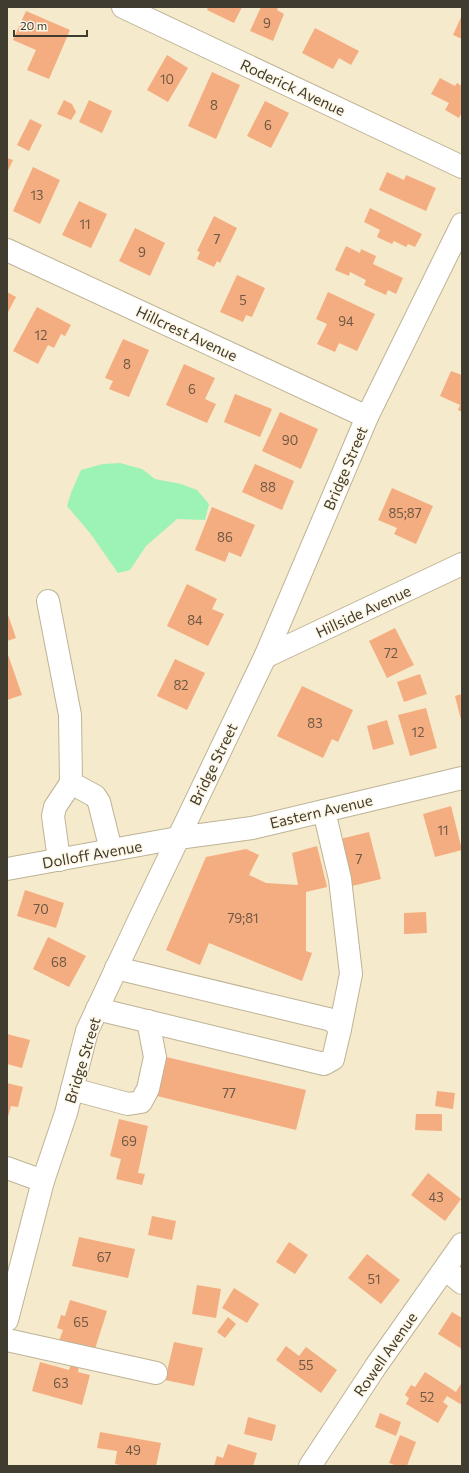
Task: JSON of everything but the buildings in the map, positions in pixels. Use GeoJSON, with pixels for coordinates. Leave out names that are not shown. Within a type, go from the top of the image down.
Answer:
{"type":"FeatureCollection","features":[{"type":"Feature","properties":{"kind":"street","name":"Roderick Avenue"},"geometry":{"type":"LineString","coordinates":[[123,7],[462,167]]}},
{"type":"Feature","properties":{"kind":"street","name":"Bridge Street"},"geometry":{"type":"LineString","coordinates":[[7,1320],[43,1181],[66,1113],[87,1031],[265,657],[367,417],[462,224]]}},
{"type":"Feature","properties":{"kind":"street","name":"Hillcrest Avenue"},"geometry":{"type":"LineString","coordinates":[[7,250],[367,417]]}},
{"type":"Feature","properties":{"kind":"street","name":"Hillside Avenue"},"geometry":{"type":"LineString","coordinates":[[265,657],[462,564]]}},
{"type":"Feature","properties":{"kind":"street"},"geometry":{"type":"LineString","coordinates":[[48,601],[70,715],[71,783],[56,807],[53,816],[59,860]]}},
{"type":"Feature","properties":{"kind":"street","name":"Eastern Avenue"},"geometry":{"type":"LineString","coordinates":[[178,838],[252,828],[462,778]]}},
{"type":"Feature","properties":{"kind":"street"},"geometry":{"type":"LineString","coordinates":[[71,783],[95,796],[99,802],[111,850]]}},
{"type":"Feature","properties":{"kind":"street"},"geometry":{"type":"LineString","coordinates":[[97,1009],[324,1064],[333,1059],[351,974],[340,879],[324,811]]}},
{"type":"Feature","properties":{"kind":"street","name":"Dolloff Avenue"},"geometry":{"type":"LineString","coordinates":[[7,869],[178,838]]}},
{"type":"Feature","properties":{"kind":"street"},"geometry":{"type":"LineString","coordinates":[[116,968],[332,1020],[340,1029]]}},
{"type":"Feature","properties":{"kind":"street"},"geometry":{"type":"LineString","coordinates":[[72,1089],[128,1104],[141,1102],[148,1089],[155,1057],[148,1022]]}},
{"type":"Feature","properties":{"kind":"street"},"geometry":{"type":"LineString","coordinates":[[7,1168],[43,1181]]}},
{"type":"Feature","properties":{"kind":"street","name":"Rowell Avenue"},"geometry":{"type":"LineString","coordinates":[[310,1466],[376,1366],[462,1244]]}},
{"type":"Feature","properties":{"kind":"street"},"geometry":{"type":"LineString","coordinates":[[445,1268],[462,1283]]}},
{"type":"Feature","properties":{"kind":"street"},"geometry":{"type":"LineString","coordinates":[[7,1340],[156,1373]]}},
{"type":"Feature","properties":{"kind":"green space"},"geometry":{"type":"Polygon","coordinates":[[[120,463],[142,469],[155,479],[181,484],[197,490],[209,504],[205,520],[177,519],[146,546],[130,570],[118,573],[90,533],[67,506],[81,470],[103,464],[120,463]]]}}]}
